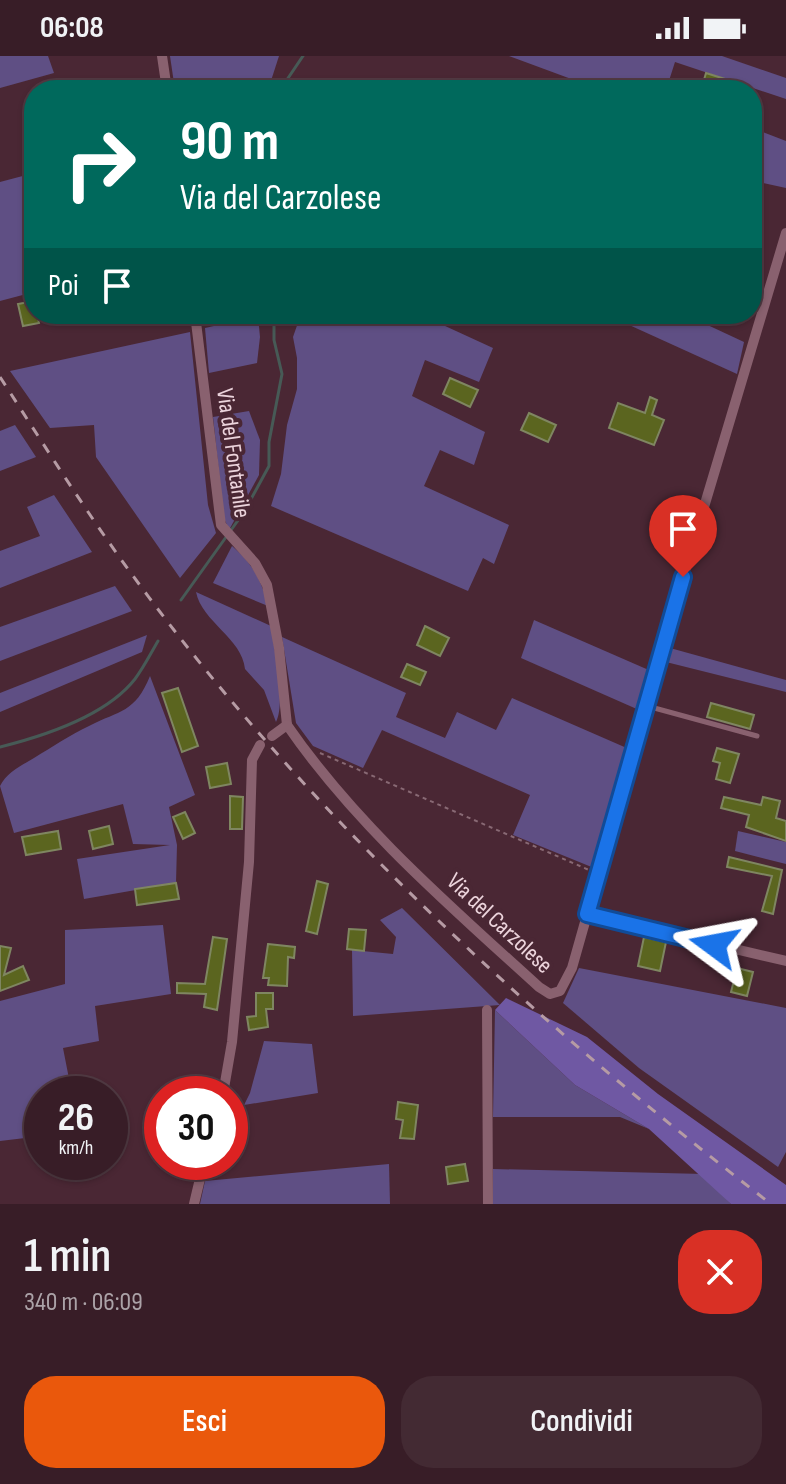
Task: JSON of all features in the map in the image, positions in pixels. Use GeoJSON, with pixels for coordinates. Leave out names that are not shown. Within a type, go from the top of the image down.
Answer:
{"type":"FeatureCollection","features":[{"type":"Feature","properties":{"kind":"street"},"geometry":{"type":"LineString","coordinates":[[162,56],[166,80]]}},
{"type":"Feature","properties":{"kind":"street","name":"Via del Carzolese"},"geometry":{"type":"LineString","coordinates":[[762,314],[786,233]]}},
{"type":"Feature","properties":{"kind":"street","name":"Via del Fontanile"},"geometry":{"type":"LineString","coordinates":[[196,324],[222,528],[259,568],[268,590],[279,648],[287,725]]}},
{"type":"Feature","properties":{"kind":"street","name":"Via del Carzolese"},"geometry":{"type":"LineString","coordinates":[[287,725],[338,794],[368,825],[547,993],[558,993],[566,982],[587,914],[759,324]]}},
{"type":"Feature","properties":{"kind":"street"},"geometry":{"type":"LineString","coordinates":[[272,736],[287,725]]}},
{"type":"Feature","properties":{"kind":"street"},"geometry":{"type":"LineString","coordinates":[[226,1076],[249,862],[252,760],[260,745]]}},
{"type":"Feature","properties":{"kind":"street"},"geometry":{"type":"LineString","coordinates":[[587,914],[786,961]]}},
{"type":"Feature","properties":{"kind":"street"},"geometry":{"type":"LineString","coordinates":[[487,1010],[488,1204]]}},
{"type":"Feature","properties":{"kind":"street"},"geometry":{"type":"LineString","coordinates":[[194,1204],[200,1180]]}},
{"type":"Feature","properties":{"kind":"lane"},"geometry":{"type":"LineString","coordinates":[[646,706],[757,736]]}},
{"type":"Feature","properties":{"kind":"path"},"geometry":{"type":"LineString","coordinates":[[301,745],[598,874]]}},
{"type":"Feature","properties":{"kind":"shaded area"},"geometry":{"type":"Polygon","coordinates":[[[0,56],[48,56],[54,73],[0,88],[0,56]]]}},
{"type":"Feature","properties":{"kind":"shaded area"},"geometry":{"type":"Polygon","coordinates":[[[170,56],[279,56],[271,80],[174,80],[170,56]]]}},
{"type":"Feature","properties":{"kind":"shaded area"},"geometry":{"type":"Polygon","coordinates":[[[509,56],[722,56],[786,78],[786,99],[762,91],[762,80],[729,80],[675,62],[669,80],[574,80],[509,56]]]}},
{"type":"Feature","properties":{"kind":"shaded area"},"geometry":{"type":"Polygon","coordinates":[[[762,132],[786,141],[786,188],[762,183],[762,132]]]}},
{"type":"Feature","properties":{"kind":"shaded area"},"geometry":{"type":"Polygon","coordinates":[[[24,176],[24,295],[0,301],[0,182],[24,176]]]}},
{"type":"Feature","properties":{"kind":"shaded area"},"geometry":{"type":"Polygon","coordinates":[[[223,324],[259,324],[257,363],[209,373],[205,328],[223,324]]]}},
{"type":"Feature","properties":{"kind":"shaded area"},"geometry":{"type":"Polygon","coordinates":[[[298,324],[441,324],[493,348],[479,382],[425,360],[412,396],[485,432],[474,465],[440,450],[424,486],[509,525],[494,564],[483,558],[468,591],[271,506],[281,474],[287,425],[297,389],[293,337],[298,324]]]}},
{"type":"Feature","properties":{"kind":"shaded area"},"geometry":{"type":"Polygon","coordinates":[[[627,324],[705,324],[744,342],[737,374],[627,324]]]}},
{"type":"Feature","properties":{"kind":"shaded area"},"geometry":{"type":"Polygon","coordinates":[[[190,332],[208,505],[216,533],[180,578],[96,457],[94,425],[50,428],[10,371],[190,332]]]}},
{"type":"Feature","properties":{"kind":"shaded area"},"geometry":{"type":"Polygon","coordinates":[[[249,411],[260,440],[259,475],[229,530],[224,518],[213,417],[249,411]]]}},
{"type":"Feature","properties":{"kind":"shaded area"},"geometry":{"type":"Polygon","coordinates":[[[15,425],[36,457],[0,471],[0,431],[15,425]]]}},
{"type":"Feature","properties":{"kind":"shaded area"},"geometry":{"type":"Polygon","coordinates":[[[54,495],[92,552],[0,588],[0,551],[40,536],[27,507],[54,495]]]}},
{"type":"Feature","properties":{"kind":"shaded area"},"geometry":{"type":"Polygon","coordinates":[[[232,546],[255,573],[268,606],[213,583],[232,546]]]}},
{"type":"Feature","properties":{"kind":"shaded area"},"geometry":{"type":"Polygon","coordinates":[[[115,586],[132,611],[0,661],[0,627],[115,586]]]}},
{"type":"Feature","properties":{"kind":"shaded area"},"geometry":{"type":"Polygon","coordinates":[[[196,592],[271,626],[280,689],[276,722],[264,690],[245,669],[237,648],[206,612],[196,592]]]}},
{"type":"Feature","properties":{"kind":"shaded area"},"geometry":{"type":"Polygon","coordinates":[[[534,620],[651,671],[639,710],[521,658],[534,620]]]}},
{"type":"Feature","properties":{"kind":"shaded area"},"geometry":{"type":"Polygon","coordinates":[[[147,635],[142,652],[0,712],[0,693],[147,635]]]}},
{"type":"Feature","properties":{"kind":"shaded area"},"geometry":{"type":"Polygon","coordinates":[[[282,637],[406,693],[396,717],[445,738],[457,712],[496,730],[512,698],[629,749],[594,868],[513,835],[530,795],[382,730],[363,768],[313,746],[296,723],[282,637]]]}},
{"type":"Feature","properties":{"kind":"shaded area"},"geometry":{"type":"Polygon","coordinates":[[[670,648],[786,680],[786,692],[666,662],[670,648]]]}},
{"type":"Feature","properties":{"kind":"shaded area"},"geometry":{"type":"Polygon","coordinates":[[[150,676],[195,795],[169,807],[177,845],[176,883],[84,899],[77,859],[170,845],[133,844],[123,804],[14,833],[0,786],[19,767],[75,733],[126,709],[138,697],[150,676]]]}},
{"type":"Feature","properties":{"kind":"shaded area"},"geometry":{"type":"Polygon","coordinates":[[[738,831],[786,842],[786,864],[735,851],[738,831]]]}},
{"type":"Feature","properties":{"kind":"shaded area"},"geometry":{"type":"Polygon","coordinates":[[[402,908],[500,1005],[353,1016],[352,950],[393,954],[396,937],[380,920],[402,908]]]}},
{"type":"Feature","properties":{"kind":"shaded area"},"geometry":{"type":"Polygon","coordinates":[[[163,925],[171,994],[95,1006],[99,1041],[63,1048],[68,1076],[24,1076],[24,1138],[0,1141],[0,1001],[65,984],[65,930],[163,925]]]}},
{"type":"Feature","properties":{"kind":"shaded area"},"geometry":{"type":"Polygon","coordinates":[[[579,968],[786,1008],[786,1152],[778,1167],[639,1068],[563,1003],[579,968]]]}},
{"type":"Feature","properties":{"kind":"shaded area"},"geometry":{"type":"Polygon","coordinates":[[[506,998],[587,1037],[658,1094],[786,1185],[786,1204],[731,1204],[649,1129],[575,1085],[495,1010],[506,998]]]}},
{"type":"Feature","properties":{"kind":"shaded area"},"geometry":{"type":"Polygon","coordinates":[[[495,1010],[575,1085],[649,1129],[620,1117],[493,1117],[495,1010]]]}},
{"type":"Feature","properties":{"kind":"shaded area"},"geometry":{"type":"Polygon","coordinates":[[[264,1041],[312,1044],[318,1093],[248,1104],[264,1041]]]}},
{"type":"Feature","properties":{"kind":"shaded area"},"geometry":{"type":"Polygon","coordinates":[[[389,1164],[390,1204],[200,1204],[205,1181],[248,1180],[248,1177],[389,1164]]]}},
{"type":"Feature","properties":{"kind":"shaded area"},"geometry":{"type":"Polygon","coordinates":[[[493,1169],[704,1174],[731,1204],[493,1204],[493,1169]]]}},
{"type":"Feature","properties":{"kind":"building"},"geometry":{"type":"Polygon","coordinates":[[[706,73],[728,80],[704,80],[706,73]]]}},
{"type":"Feature","properties":{"kind":"building"},"geometry":{"type":"Polygon","coordinates":[[[24,303],[24,324],[34,324],[23,326],[18,304],[24,303]]]}},
{"type":"Feature","properties":{"kind":"building"},"geometry":{"type":"Polygon","coordinates":[[[450,378],[478,390],[470,407],[443,394],[450,378]]]}},
{"type":"Feature","properties":{"kind":"building"},"geometry":{"type":"Polygon","coordinates":[[[650,397],[657,400],[652,415],[664,420],[654,445],[609,428],[618,403],[645,413],[650,397]]]}},
{"type":"Feature","properties":{"kind":"building"},"geometry":{"type":"Polygon","coordinates":[[[529,413],[556,425],[548,442],[521,430],[529,413]]]}},
{"type":"Feature","properties":{"kind":"building"},"geometry":{"type":"Polygon","coordinates":[[[425,626],[449,638],[440,656],[417,645],[425,626]]]}},
{"type":"Feature","properties":{"kind":"building"},"geometry":{"type":"Polygon","coordinates":[[[407,664],[426,672],[420,685],[401,677],[407,664]]]}},
{"type":"Feature","properties":{"kind":"building"},"geometry":{"type":"Polygon","coordinates":[[[178,688],[198,746],[182,752],[162,693],[178,688]]]}},
{"type":"Feature","properties":{"kind":"building"},"geometry":{"type":"Polygon","coordinates":[[[711,703],[754,715],[750,729],[707,717],[711,703]]]}},
{"type":"Feature","properties":{"kind":"building"},"geometry":{"type":"Polygon","coordinates":[[[717,748],[739,754],[730,783],[716,779],[720,763],[713,761],[717,748]]]}},
{"type":"Feature","properties":{"kind":"building"},"geometry":{"type":"Polygon","coordinates":[[[227,763],[231,784],[210,788],[206,767],[227,763]]]}},
{"type":"Feature","properties":{"kind":"building"},"geometry":{"type":"Polygon","coordinates":[[[230,796],[243,797],[242,829],[230,829],[230,796]]]}},
{"type":"Feature","properties":{"kind":"building"},"geometry":{"type":"Polygon","coordinates":[[[724,797],[761,805],[763,797],[780,801],[776,818],[786,821],[786,841],[746,827],[749,815],[721,808],[724,797]]]}},
{"type":"Feature","properties":{"kind":"building"},"geometry":{"type":"Polygon","coordinates":[[[185,812],[195,833],[183,839],[173,817],[185,812]]]}},
{"type":"Feature","properties":{"kind":"building"},"geometry":{"type":"Polygon","coordinates":[[[109,826],[113,844],[93,849],[89,831],[109,826]]]}},
{"type":"Feature","properties":{"kind":"building"},"geometry":{"type":"Polygon","coordinates":[[[58,831],[61,849],[26,855],[22,837],[58,831]]]}},
{"type":"Feature","properties":{"kind":"building"},"geometry":{"type":"Polygon","coordinates":[[[729,857],[782,870],[773,914],[762,911],[772,876],[727,867],[729,857]]]}},
{"type":"Feature","properties":{"kind":"building"},"geometry":{"type":"Polygon","coordinates":[[[317,881],[328,884],[317,934],[306,931],[317,881]]]}},
{"type":"Feature","properties":{"kind":"building"},"geometry":{"type":"Polygon","coordinates":[[[176,883],[179,899],[137,905],[135,889],[176,883]]]}},
{"type":"Feature","properties":{"kind":"building"},"geometry":{"type":"Polygon","coordinates":[[[349,929],[366,930],[364,951],[347,949],[349,929]]]}},
{"type":"Feature","properties":{"kind":"building"},"geometry":{"type":"Polygon","coordinates":[[[213,937],[227,939],[217,1010],[204,1007],[206,994],[177,993],[177,983],[205,984],[213,937]]]}},
{"type":"Feature","properties":{"kind":"building"},"geometry":{"type":"Polygon","coordinates":[[[644,937],[666,942],[660,971],[638,966],[644,937]]]}},
{"type":"Feature","properties":{"kind":"building"},"geometry":{"type":"Polygon","coordinates":[[[268,944],[295,947],[294,958],[288,957],[287,986],[268,985],[269,978],[263,978],[268,944]]]}},
{"type":"Feature","properties":{"kind":"building"},"geometry":{"type":"Polygon","coordinates":[[[0,946],[11,948],[4,975],[23,966],[29,980],[0,991],[0,946]]]}},
{"type":"Feature","properties":{"kind":"building"},"geometry":{"type":"Polygon","coordinates":[[[737,968],[753,972],[747,996],[731,992],[737,968]]]}},
{"type":"Feature","properties":{"kind":"building"},"geometry":{"type":"Polygon","coordinates":[[[256,993],[273,993],[273,1009],[266,1009],[268,1027],[249,1030],[247,1017],[256,1016],[256,993]]]}},
{"type":"Feature","properties":{"kind":"building"},"geometry":{"type":"Polygon","coordinates":[[[398,1102],[418,1105],[414,1139],[400,1138],[403,1120],[396,1119],[398,1102]]]}},
{"type":"Feature","properties":{"kind":"building"},"geometry":{"type":"Polygon","coordinates":[[[465,1164],[468,1181],[448,1184],[446,1167],[465,1164]]]}},
{"type":"Feature","properties":{"kind":"waterway"},"geometry":{"type":"LineString","coordinates":[[287,80],[303,56]]}},
{"type":"Feature","properties":{"kind":"waterway"},"geometry":{"type":"LineString","coordinates":[[181,600],[244,512],[269,466],[269,442],[282,374],[274,340],[274,324]]}},
{"type":"Feature","properties":{"kind":"waterway"},"geometry":{"type":"LineString","coordinates":[[0,747],[73,723],[108,704],[135,679],[158,641]]}},
{"type":"Feature","properties":{"kind":"railway"},"geometry":{"type":"LineString","coordinates":[[0,377],[142,588],[281,759],[435,917],[516,993],[599,1065],[771,1204]]}},
{"type":"Feature","properties":{"kind":"route"},"geometry":{"type":"LineString","coordinates":[[683,577],[587,914],[714,945]]}}]}
